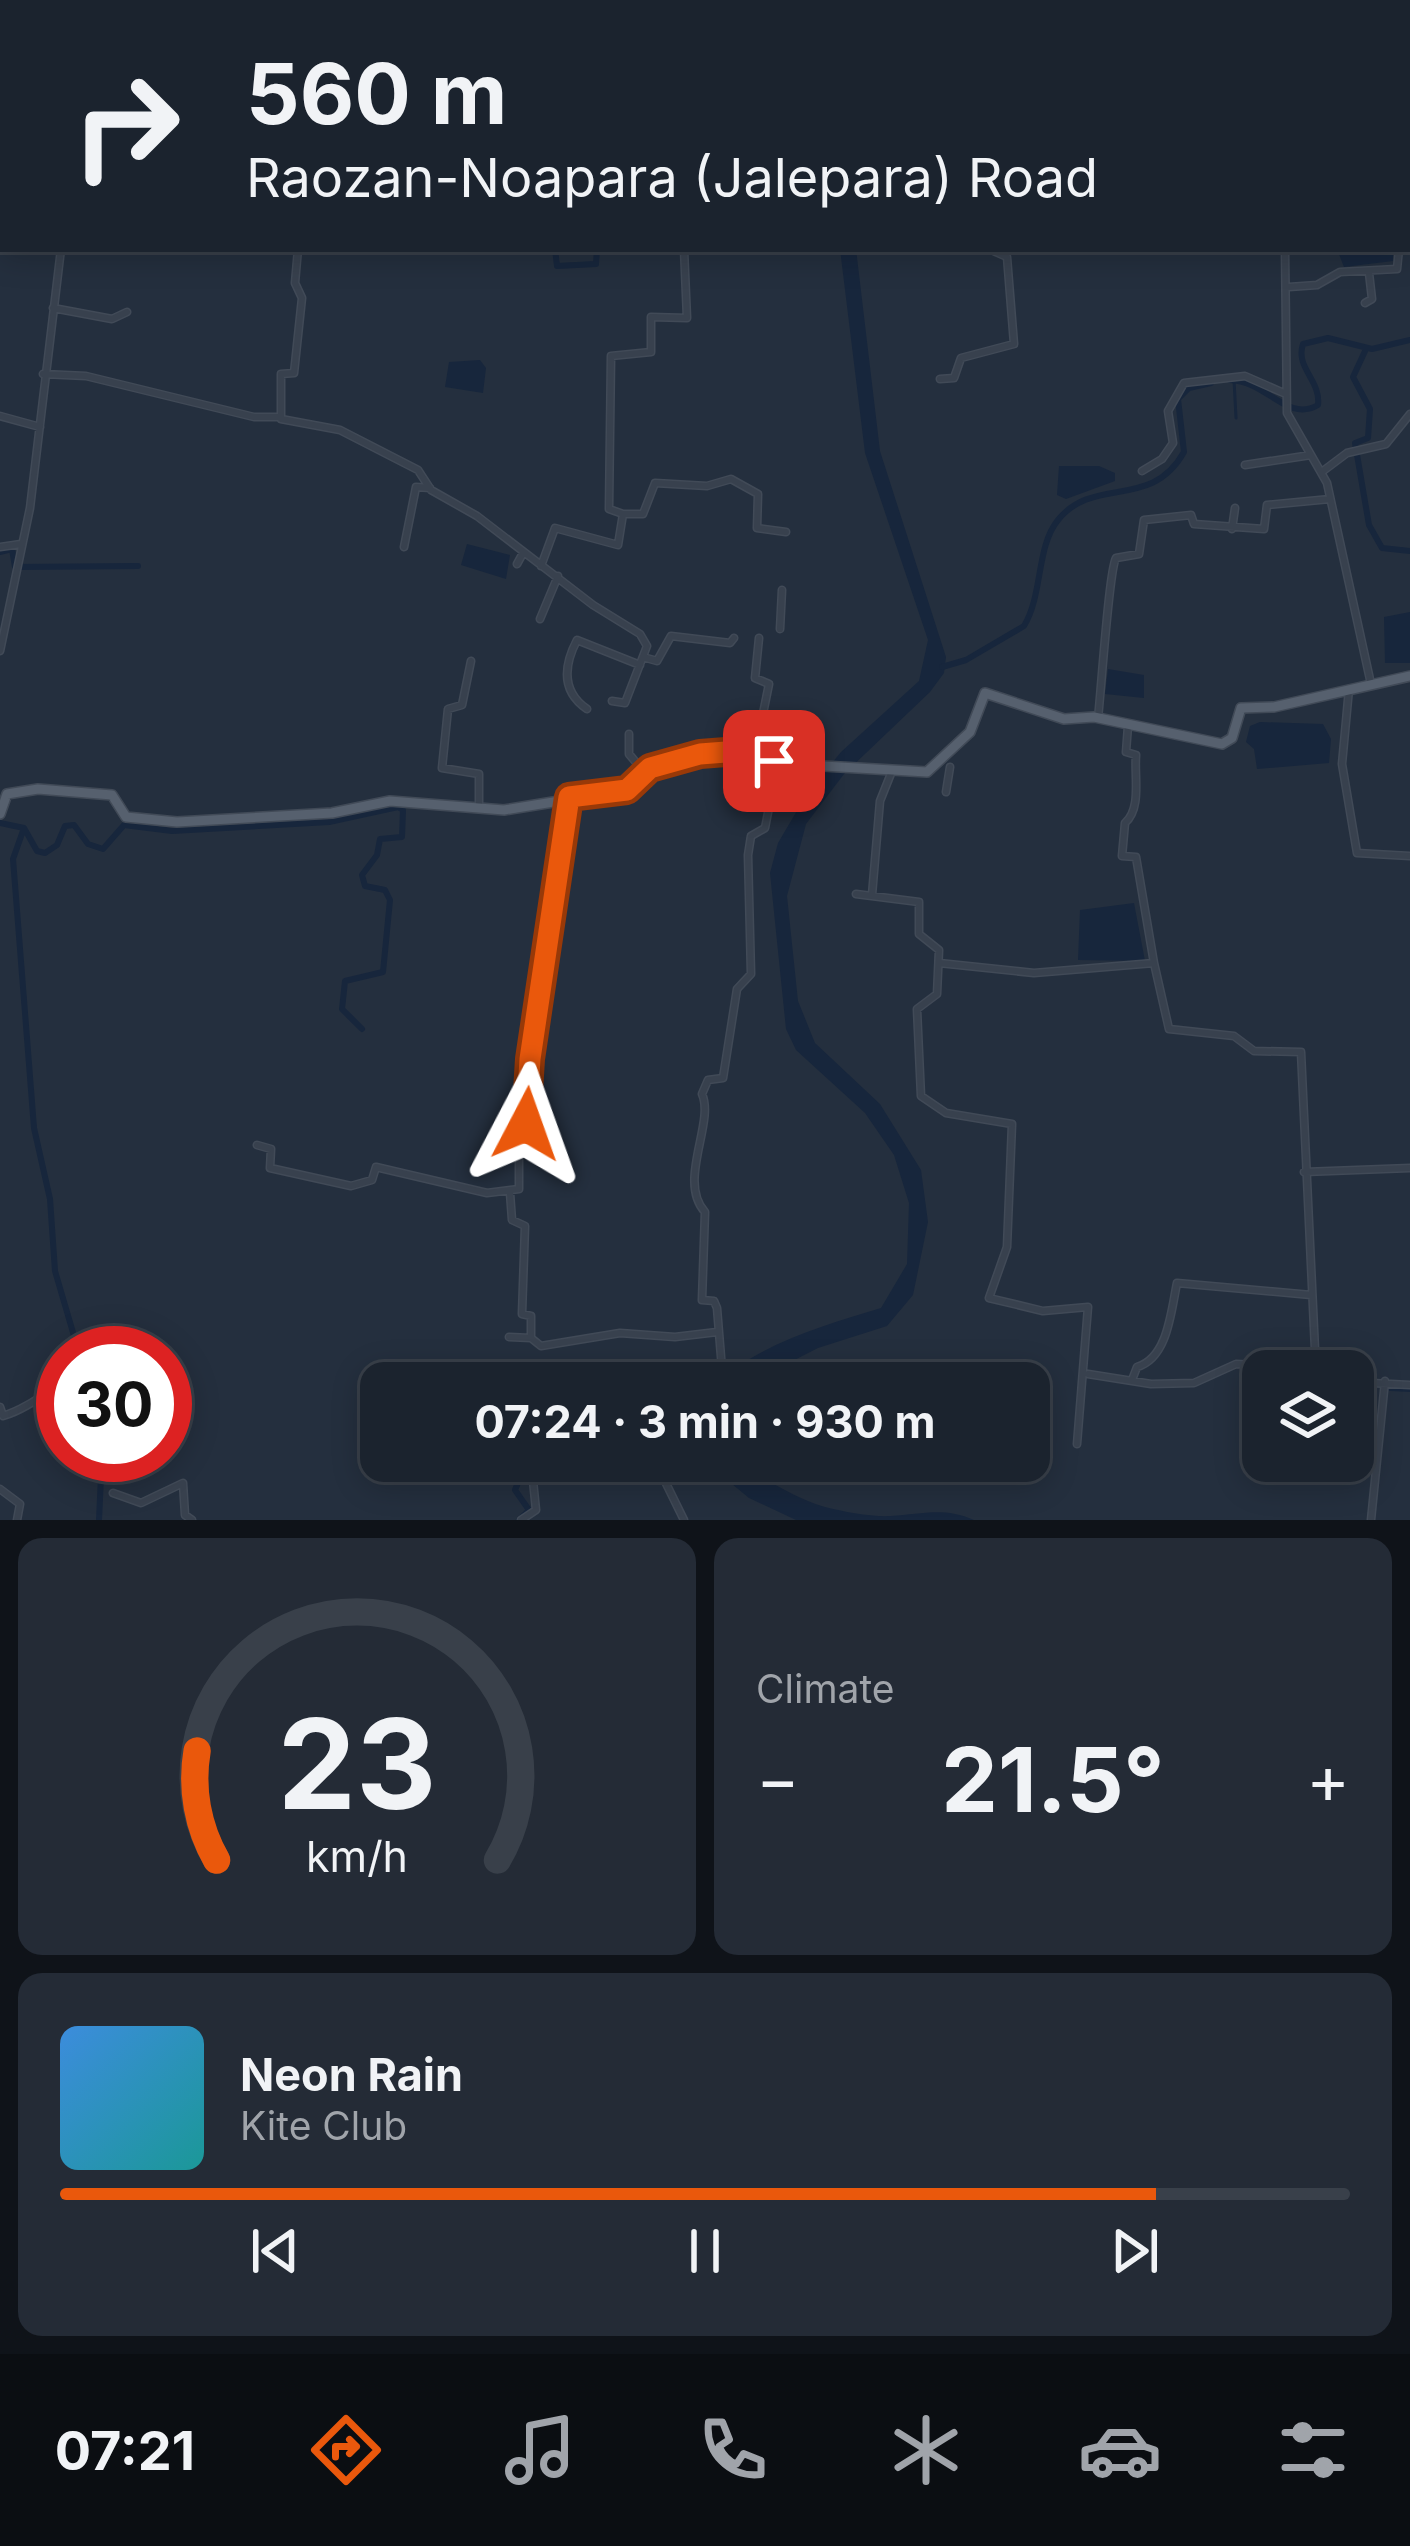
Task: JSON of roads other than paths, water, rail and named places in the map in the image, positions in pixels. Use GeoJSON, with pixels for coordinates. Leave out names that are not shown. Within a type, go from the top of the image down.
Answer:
{"type":"FeatureCollection","features":[{"type":"Feature","properties":{"kind":"main road"},"geometry":{"type":"LineString","coordinates":[[1,819],[1,794],[38,789],[112,795],[125,817],[177,822],[332,813],[385,801],[479,811],[627,790],[644,772],[713,752],[859,770],[934,769],[971,730],[983,694],[1064,719],[1098,718],[1224,743],[1233,735],[1241,708],[1274,707],[1410,676]]}},
{"type":"Feature","properties":{"kind":"street"},"geometry":{"type":"LineString","coordinates":[[0,651],[40,428],[40,380],[61,252]]}},
{"type":"Feature","properties":{"kind":"street"},"geometry":{"type":"LineString","coordinates":[[280,417],[281,374],[294,373],[298,351],[298,252]]}},
{"type":"Feature","properties":{"kind":"street"},"geometry":{"type":"LineString","coordinates":[[683,252],[687,318],[651,317],[650,352],[612,354],[610,359],[612,461],[604,499],[608,509],[643,514],[655,484],[707,486],[731,479],[758,494],[757,528],[786,532]]}},
{"type":"Feature","properties":{"kind":"street"},"geometry":{"type":"LineString","coordinates":[[940,379],[954,378],[961,358],[1012,347],[1016,340],[1007,257],[996,252]]}},
{"type":"Feature","properties":{"kind":"street"},"geometry":{"type":"LineString","coordinates":[[1285,252],[1287,412],[1322,472],[1331,499],[1371,684]]}},
{"type":"Feature","properties":{"kind":"street"},"geometry":{"type":"LineString","coordinates":[[1289,287],[1317,285],[1340,272],[1397,269],[1399,252]]}},
{"type":"Feature","properties":{"kind":"street"},"geometry":{"type":"LineString","coordinates":[[1365,303],[1372,299],[1369,273]]}},
{"type":"Feature","properties":{"kind":"street"},"geometry":{"type":"LineString","coordinates":[[53,308],[112,319],[127,312]]}},
{"type":"Feature","properties":{"kind":"street"},"geometry":{"type":"LineString","coordinates":[[40,380],[86,376],[254,417],[280,417],[351,434],[418,470],[430,488],[477,516],[640,634],[647,643],[625,703],[612,701]]}},
{"type":"Feature","properties":{"kind":"street"},"geometry":{"type":"LineString","coordinates":[[1142,471],[1162,458],[1173,443],[1168,411],[1184,383],[1251,376],[1286,397]]}},
{"type":"Feature","properties":{"kind":"street"},"geometry":{"type":"LineString","coordinates":[[1322,472],[1354,452],[1386,444],[1410,414]]}},
{"type":"Feature","properties":{"kind":"street"},"geometry":{"type":"LineString","coordinates":[[0,416],[40,428]]}},
{"type":"Feature","properties":{"kind":"street"},"geometry":{"type":"LineString","coordinates":[[1245,465],[1311,455]]}},
{"type":"Feature","properties":{"kind":"street"},"geometry":{"type":"LineString","coordinates":[[404,547],[416,487],[430,488]]}},
{"type":"Feature","properties":{"kind":"street"},"geometry":{"type":"LineString","coordinates":[[1098,718],[1113,561],[1138,554],[1141,527],[1148,518],[1191,515],[1194,524],[1267,527],[1267,505],[1331,499]]}},
{"type":"Feature","properties":{"kind":"street"},"geometry":{"type":"LineString","coordinates":[[1232,529],[1235,508]]}},
{"type":"Feature","properties":{"kind":"street"},"geometry":{"type":"LineString","coordinates":[[541,566],[555,528],[619,545],[622,514]]}},
{"type":"Feature","properties":{"kind":"street"},"geometry":{"type":"LineString","coordinates":[[0,547],[21,544]]}},
{"type":"Feature","properties":{"kind":"street"},"geometry":{"type":"LineString","coordinates":[[517,564],[523,553]]}},
{"type":"Feature","properties":{"kind":"street"},"geometry":{"type":"LineString","coordinates":[[540,619],[558,576]]}},
{"type":"Feature","properties":{"kind":"street"},"geometry":{"type":"LineString","coordinates":[[780,629],[782,590]]}},
{"type":"Feature","properties":{"kind":"street"},"geometry":{"type":"LineString","coordinates":[[587,709],[573,696],[566,674],[578,640],[642,661],[657,661],[671,636],[730,643],[734,638]]}},
{"type":"Feature","properties":{"kind":"street"},"geometry":{"type":"LineString","coordinates":[[754,758],[769,684],[755,678],[759,638]]}},
{"type":"Feature","properties":{"kind":"street"},"geometry":{"type":"LineString","coordinates":[[471,661],[462,705],[448,709],[442,768],[479,774],[479,811]]}},
{"type":"Feature","properties":{"kind":"street"},"geometry":{"type":"LineString","coordinates":[[1349,689],[1342,764],[1357,853],[1410,856]]}},
{"type":"Feature","properties":{"kind":"street"},"geometry":{"type":"LineString","coordinates":[[1128,726],[1126,752],[1136,755],[1136,794],[1132,816],[1125,823],[1122,856],[1136,857],[1169,1028],[1234,1036],[1254,1051],[1301,1052],[1315,1350]]}},
{"type":"Feature","properties":{"kind":"street"},"geometry":{"type":"LineString","coordinates":[[629,734],[629,754],[644,772]]}},
{"type":"Feature","properties":{"kind":"street"},"geometry":{"type":"LineString","coordinates":[[721,1362],[714,1301],[702,1300],[705,1211],[698,1204],[695,1174],[706,1103],[701,1094],[708,1080],[723,1078],[737,989],[751,974],[745,898],[750,838],[764,828],[778,762]]}},
{"type":"Feature","properties":{"kind":"street"},"geometry":{"type":"LineString","coordinates":[[946,792],[950,767]]}},
{"type":"Feature","properties":{"kind":"street"},"geometry":{"type":"LineString","coordinates":[[872,895],[880,801],[892,771]]}},
{"type":"Feature","properties":{"kind":"street"},"geometry":{"type":"LineString","coordinates":[[257,1145],[271,1149],[270,1168],[343,1185],[367,1184],[376,1167],[510,1193],[519,1189],[519,1143],[529,1117],[530,1059],[569,797]]}},
{"type":"Feature","properties":{"kind":"street"},"geometry":{"type":"LineString","coordinates":[[856,894],[919,902],[919,934],[940,950],[936,998],[917,1009],[918,1091],[946,1112],[1012,1124],[1007,1247],[989,1298],[1043,1311],[1088,1307],[1077,1444]]}},
{"type":"Feature","properties":{"kind":"street"},"geometry":{"type":"LineString","coordinates":[[938,963],[1034,973],[1154,963]]}},
{"type":"Feature","properties":{"kind":"street"},"geometry":{"type":"LineString","coordinates":[[1304,1172],[1410,1168]]}},
{"type":"Feature","properties":{"kind":"street"},"geometry":{"type":"LineString","coordinates":[[510,1193],[512,1220],[525,1226],[522,1308],[532,1318],[531,1338]]}},
{"type":"Feature","properties":{"kind":"street"},"geometry":{"type":"LineString","coordinates":[[1132,1380],[1137,1367],[1148,1364],[1161,1348],[1178,1283],[1312,1294]]}},
{"type":"Feature","properties":{"kind":"street"},"geometry":{"type":"LineString","coordinates":[[509,1337],[531,1338],[547,1347],[567,1338],[620,1333],[675,1337],[717,1331]]}},
{"type":"Feature","properties":{"kind":"street"},"geometry":{"type":"LineString","coordinates":[[1086,1374],[1194,1383],[1242,1364]]}},
{"type":"Feature","properties":{"kind":"street"},"geometry":{"type":"LineString","coordinates":[[1374,1381],[1410,1385]]}},
{"type":"Feature","properties":{"kind":"street"},"geometry":{"type":"LineString","coordinates":[[1371,1520],[1384,1381]]}},
{"type":"Feature","properties":{"kind":"street"},"geometry":{"type":"LineString","coordinates":[[0,1407],[3,1416],[16,1412],[36,1394]]}},
{"type":"Feature","properties":{"kind":"street"},"geometry":{"type":"LineString","coordinates":[[520,1520],[536,1510],[533,1482]]}},
{"type":"Feature","properties":{"kind":"street"},"geometry":{"type":"LineString","coordinates":[[665,1482],[684,1520]]}},
{"type":"Feature","properties":{"kind":"street"},"geometry":{"type":"LineString","coordinates":[[113,1493],[141,1504],[182,1483],[184,1515],[192,1520]]}},
{"type":"Feature","properties":{"kind":"street"},"geometry":{"type":"LineString","coordinates":[[0,1489],[20,1504],[17,1520]]}},
{"type":"Feature","properties":{"kind":"water"},"geometry":{"type":"Polygon","coordinates":[[[840,252],[856,252],[880,451],[946,657],[944,673],[930,692],[844,774],[806,824],[787,896],[798,1001],[815,1043],[880,1104],[921,1170],[928,1222],[913,1295],[887,1326],[790,1362],[745,1362],[817,1328],[881,1308],[907,1264],[909,1203],[894,1155],[865,1113],[796,1050],[786,1029],[770,873],[778,843],[808,792],[841,752],[919,681],[928,640],[865,453],[840,252]]]}},
{"type":"Feature","properties":{"kind":"water"},"geometry":{"type":"Polygon","coordinates":[[[1338,252],[1393,252],[1393,261],[1344,267],[1338,252]]]}},
{"type":"Feature","properties":{"kind":"water"},"geometry":{"type":"Polygon","coordinates":[[[480,360],[486,368],[483,393],[445,387],[449,362],[480,360]]]}},
{"type":"Feature","properties":{"kind":"water"},"geometry":{"type":"Polygon","coordinates":[[[1059,466],[1099,466],[1115,473],[1115,481],[1066,499],[1057,495],[1059,466]]]}},
{"type":"Feature","properties":{"kind":"water"},"geometry":{"type":"Polygon","coordinates":[[[467,544],[510,555],[506,579],[461,565],[467,544]]]}},
{"type":"Feature","properties":{"kind":"water"},"geometry":{"type":"Polygon","coordinates":[[[1410,612],[1410,663],[1385,663],[1384,617],[1410,612]]]}},
{"type":"Feature","properties":{"kind":"water"},"geometry":{"type":"Polygon","coordinates":[[[1108,669],[1144,675],[1144,698],[1105,694],[1108,669]]]}},
{"type":"Feature","properties":{"kind":"water"},"geometry":{"type":"Polygon","coordinates":[[[1260,722],[1323,724],[1331,739],[1329,763],[1257,769],[1254,749],[1246,742],[1250,726],[1260,722]]]}},
{"type":"Feature","properties":{"kind":"water"},"geometry":{"type":"Polygon","coordinates":[[[1134,903],[1145,961],[1078,960],[1080,910],[1134,903]]]}},
{"type":"Feature","properties":{"kind":"water"},"geometry":{"type":"Polygon","coordinates":[[[730,1482],[771,1482],[841,1511],[883,1516],[943,1512],[974,1520],[796,1520],[749,1498],[730,1482]]]}},
{"type":"Feature","properties":{"kind":"waterway"},"geometry":{"type":"LineString","coordinates":[[555,252],[557,266],[596,264],[597,252]]}},
{"type":"Feature","properties":{"kind":"waterway"},"geometry":{"type":"LineString","coordinates":[[1230,380],[1255,387],[1296,409],[1307,409],[1318,405],[1318,396],[1302,360],[1303,344],[1328,338],[1372,349],[1410,340]]}},
{"type":"Feature","properties":{"kind":"waterway"},"geometry":{"type":"LineString","coordinates":[[1366,349],[1353,377],[1370,409],[1368,438],[1355,443],[1369,525],[1382,548],[1410,551]]}},
{"type":"Feature","properties":{"kind":"waterway"},"geometry":{"type":"LineString","coordinates":[[1234,380],[1236,418]]}},
{"type":"Feature","properties":{"kind":"waterway"},"geometry":{"type":"LineString","coordinates":[[942,667],[966,660],[1024,626],[1046,544],[1058,520],[1088,499],[1139,488],[1171,470],[1184,452],[1178,399],[1189,388],[1211,383]]}},
{"type":"Feature","properties":{"kind":"waterway"},"geometry":{"type":"LineString","coordinates":[[0,552],[12,549],[15,567],[138,566]]}},
{"type":"Feature","properties":{"kind":"waterway"},"geometry":{"type":"LineString","coordinates":[[0,823],[24,828],[37,851],[45,853],[57,845],[65,826],[74,825],[88,844],[103,849],[124,825],[172,831],[329,822],[398,807],[403,810],[402,837],[380,839],[377,855],[362,875],[365,886],[385,890],[390,900],[383,972],[345,981],[342,1009],[362,1029]]}},
{"type":"Feature","properties":{"kind":"waterway"},"geometry":{"type":"LineString","coordinates":[[24,828],[13,859],[34,1128],[50,1199],[55,1271],[71,1326]]}},
{"type":"Feature","properties":{"kind":"waterway"},"geometry":{"type":"LineString","coordinates":[[1391,1388],[1410,1389]]}},
{"type":"Feature","properties":{"kind":"waterway"},"geometry":{"type":"LineString","coordinates":[[99,1520],[101,1482]]}},
{"type":"Feature","properties":{"kind":"waterway"},"geometry":{"type":"LineString","coordinates":[[518,1482],[515,1490],[529,1510],[519,1520]]}}]}
